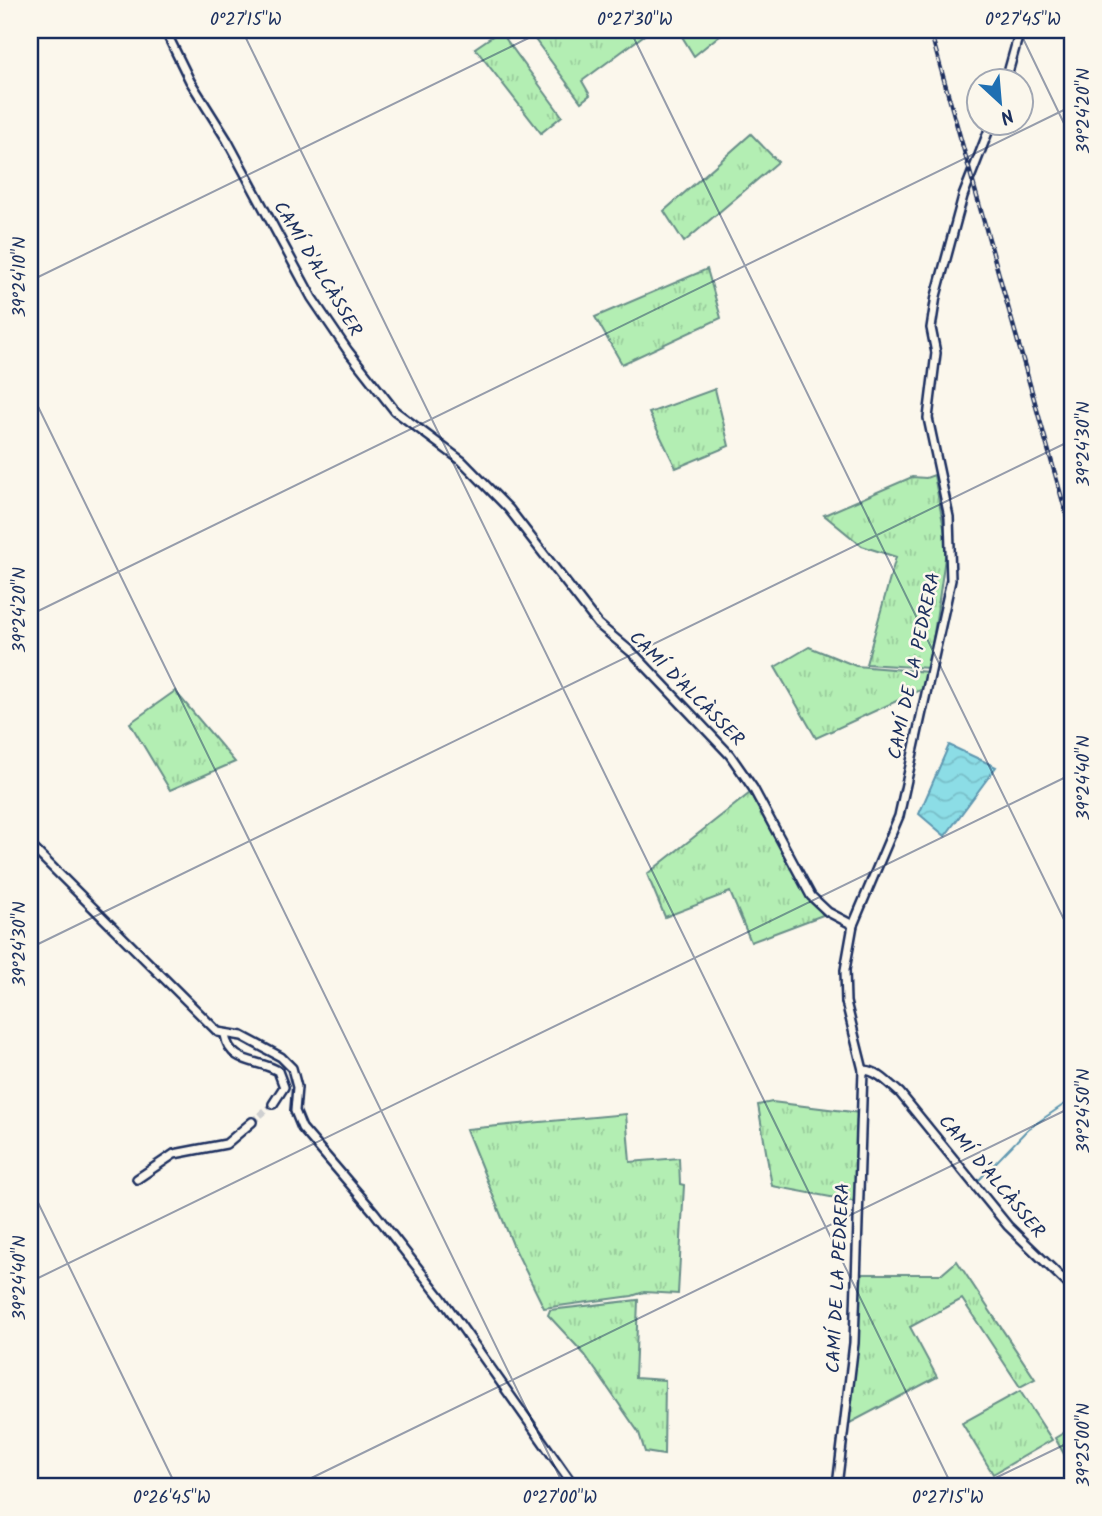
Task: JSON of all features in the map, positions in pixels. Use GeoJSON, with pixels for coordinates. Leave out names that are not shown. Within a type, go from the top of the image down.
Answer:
{"type":"FeatureCollection","features":[{"type":"Feature","properties":{"kind":"street","name":"CAMÍ D'ALCÀSSER"},"geometry":{"type":"LineString","coordinates":[[165,30],[312,298],[390,406],[469,468],[522,524],[598,624],[636,656],[730,755],[754,788],[811,896],[828,912],[853,925]]}},
{"type":"Feature","properties":{"kind":"street"},"geometry":{"type":"LineString","coordinates":[[1010,66],[1020,30]]}},
{"type":"Feature","properties":{"kind":"street","name":"CAMÍ DE LA PEDRERA"},"geometry":{"type":"LineString","coordinates":[[853,925],[899,816],[951,580],[949,517],[928,418],[936,356],[931,328],[936,296],[961,203],[987,136]]}},
{"type":"Feature","properties":{"kind":"street"},"geometry":{"type":"LineString","coordinates":[[30,845],[214,1028],[225,1035],[249,1040],[292,1068],[298,1087],[296,1116],[302,1128],[374,1212],[442,1299],[574,1486]]}},
{"type":"Feature","properties":{"kind":"street"},"geometry":{"type":"LineString","coordinates":[[853,925],[844,985],[863,1070]]}},
{"type":"Feature","properties":{"kind":"street"},"geometry":{"type":"LineString","coordinates":[[225,1035],[230,1047],[246,1062],[278,1071],[284,1087],[273,1104]]}},
{"type":"Feature","properties":{"kind":"street","name":"CAMÍ D'ALCÀSSER"},"geometry":{"type":"LineString","coordinates":[[863,1070],[882,1077],[900,1093],[1008,1226],[1072,1288]]}},
{"type":"Feature","properties":{"kind":"street","name":"CAMÍ DE LA PEDRERA"},"geometry":{"type":"LineString","coordinates":[[837,1486],[854,1343],[863,1070]]}},
{"type":"Feature","properties":{"kind":"street"},"geometry":{"type":"LineString","coordinates":[[137,1178],[174,1154],[226,1144],[252,1122]]}},
{"type":"Feature","properties":{"kind":"green space"},"geometry":{"type":"Polygon","coordinates":[[[528,30],[651,30],[582,81],[590,95],[581,102],[528,30]]]}},
{"type":"Feature","properties":{"kind":"green space"},"geometry":{"type":"Polygon","coordinates":[[[678,30],[726,30],[694,56],[678,30]]]}},
{"type":"Feature","properties":{"kind":"green space"},"geometry":{"type":"Polygon","coordinates":[[[500,31],[562,116],[541,133],[475,48],[500,31]]]}},
{"type":"Feature","properties":{"kind":"green space"},"geometry":{"type":"Polygon","coordinates":[[[751,134],[778,162],[684,242],[664,211],[751,134]]]}},
{"type":"Feature","properties":{"kind":"green space"},"geometry":{"type":"Polygon","coordinates":[[[707,269],[721,318],[622,364],[595,317],[707,269]]]}},
{"type":"Feature","properties":{"kind":"green space"},"geometry":{"type":"Polygon","coordinates":[[[715,389],[729,446],[676,468],[649,413],[715,389]]]}},
{"type":"Feature","properties":{"kind":"green space"},"geometry":{"type":"Polygon","coordinates":[[[934,475],[947,544],[929,668],[866,664],[896,557],[862,546],[824,515],[912,477],[926,478],[934,475]]]}},
{"type":"Feature","properties":{"kind":"green space"},"geometry":{"type":"Polygon","coordinates":[[[809,647],[856,666],[928,672],[925,688],[816,738],[775,667],[809,647]]]}},
{"type":"Feature","properties":{"kind":"green space"},"geometry":{"type":"Polygon","coordinates":[[[175,691],[235,762],[170,790],[130,723],[175,691]]]}},
{"type":"Feature","properties":{"kind":"green space"},"geometry":{"type":"Polygon","coordinates":[[[750,793],[800,883],[823,915],[751,942],[730,892],[665,917],[647,874],[750,793]]]}},
{"type":"Feature","properties":{"kind":"green space"},"geometry":{"type":"Polygon","coordinates":[[[772,1102],[860,1113],[857,1202],[772,1186],[758,1105],[772,1102]]]}},
{"type":"Feature","properties":{"kind":"green space"},"geometry":{"type":"Polygon","coordinates":[[[626,1114],[630,1162],[679,1158],[680,1184],[684,1185],[678,1294],[644,1292],[544,1308],[513,1245],[466,1129],[626,1114]]]}},
{"type":"Feature","properties":{"kind":"green space"},"geometry":{"type":"Polygon","coordinates":[[[957,1261],[1035,1379],[1020,1387],[962,1299],[910,1327],[937,1377],[848,1424],[862,1274],[942,1274],[957,1261]]]}},
{"type":"Feature","properties":{"kind":"green space"},"geometry":{"type":"Polygon","coordinates":[[[638,1300],[635,1378],[665,1380],[664,1455],[645,1452],[639,1433],[585,1355],[548,1315],[550,1310],[638,1300]]]}},
{"type":"Feature","properties":{"kind":"green space"},"geometry":{"type":"Polygon","coordinates":[[[1020,1391],[1052,1440],[993,1474],[962,1423],[1020,1391]]]}},
{"type":"Feature","properties":{"kind":"green space"},"geometry":{"type":"Polygon","coordinates":[[[1072,1428],[1072,1468],[1055,1438],[1072,1428]]]}},
{"type":"Feature","properties":{"kind":"water"},"geometry":{"type":"Polygon","coordinates":[[[949,745],[996,767],[945,836],[919,814],[949,745]]]}},
{"type":"Feature","properties":{"kind":"waterway"},"geometry":{"type":"LineString","coordinates":[[978,1181],[1028,1129],[1072,1099]]}},
{"type":"Feature","properties":{"kind":"tunnel"},"geometry":{"type":"LineString","coordinates":[[252,1122],[273,1104]]}},
{"type":"Feature","properties":{"kind":"railway"},"geometry":{"type":"LineString","coordinates":[[930,30],[1072,534]]}}]}
